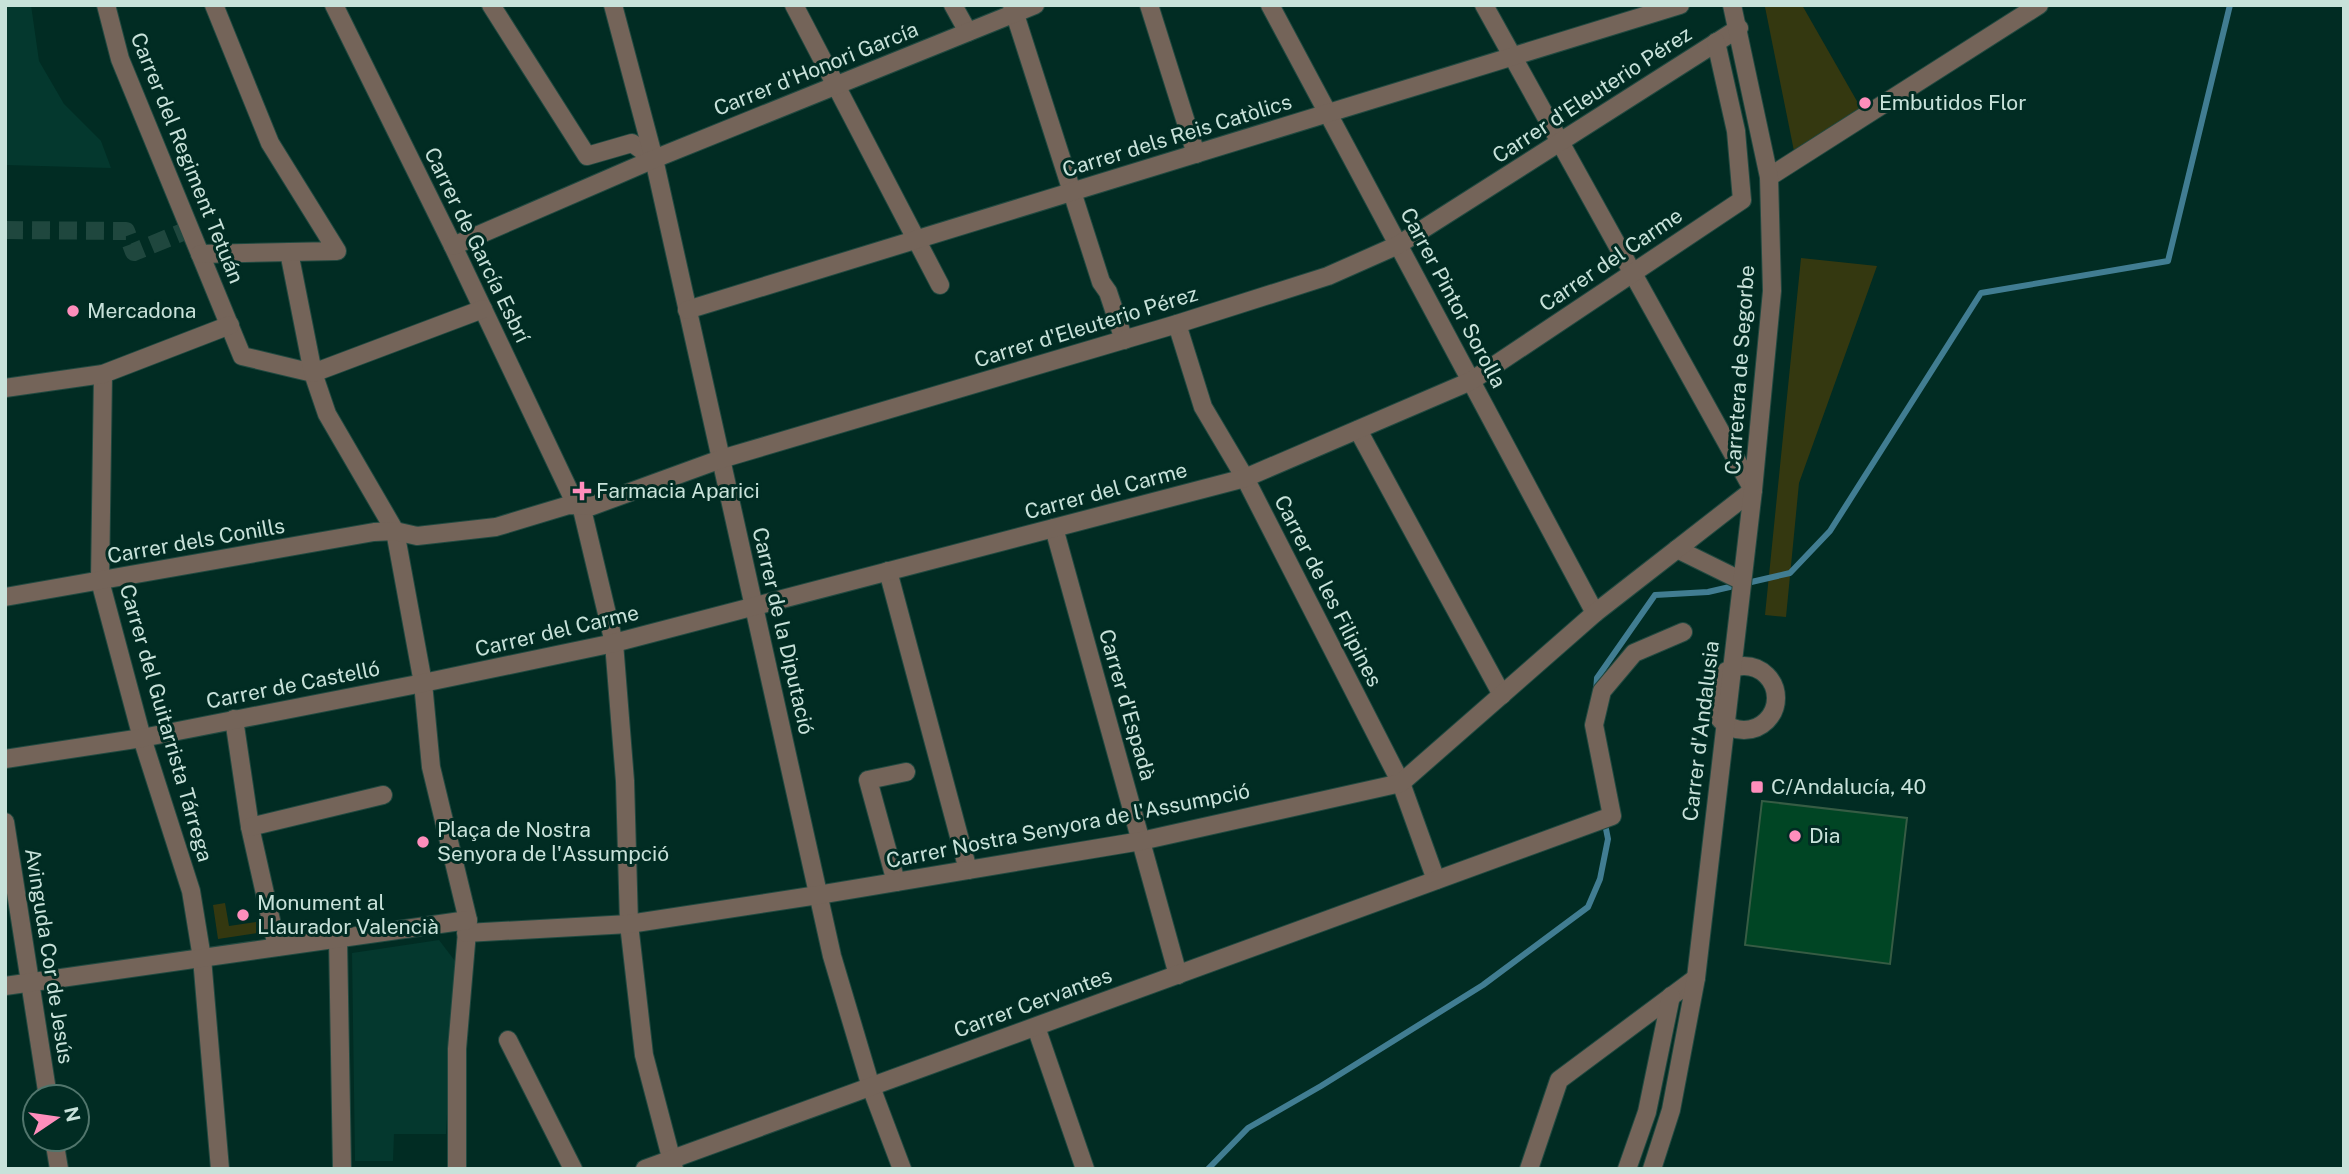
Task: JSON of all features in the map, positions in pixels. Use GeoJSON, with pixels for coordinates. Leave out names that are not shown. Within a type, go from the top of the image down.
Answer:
{"type":"FeatureCollection","features":[{"type":"Feature","properties":{"kind":"street","name":"Carrer del Regiment Tetuán"},"geometry":{"type":"LineString","coordinates":[[106,5],[120,59],[242,356],[313,373]]}},
{"type":"Feature","properties":{"kind":"street"},"geometry":{"type":"LineString","coordinates":[[200,254],[337,251],[270,143],[214,5]]}},
{"type":"Feature","properties":{"kind":"street","name":"Carrer de García Esbrí"},"geometry":{"type":"LineString","coordinates":[[334,5],[578,505],[614,643],[625,781],[629,924],[644,1055],[673,1164]]}},
{"type":"Feature","properties":{"kind":"street"},"geometry":{"type":"LineString","coordinates":[[491,5],[587,156],[632,144],[654,159]]}},
{"type":"Feature","properties":{"kind":"street","name":"Carrer de la Diputació"},"geometry":{"type":"LineString","coordinates":[[613,5],[654,159],[832,956],[871,1087],[902,1169]]}},
{"type":"Feature","properties":{"kind":"street"},"geometry":{"type":"LineString","coordinates":[[794,5],[940,285]]}},
{"type":"Feature","properties":{"kind":"street"},"geometry":{"type":"LineString","coordinates":[[953,5],[968,32]]}},
{"type":"Feature","properties":{"kind":"street","name":"Carrer d'Honori García"},"geometry":{"type":"LineString","coordinates":[[453,246],[654,159],[968,32],[1014,9],[1035,5]]}},
{"type":"Feature","properties":{"kind":"street"},"geometry":{"type":"LineString","coordinates":[[1149,5],[1196,154]]}},
{"type":"Feature","properties":{"kind":"street","name":"Carrer Pintor Sorolla"},"geometry":{"type":"LineString","coordinates":[[1270,5],[1595,613]]}},
{"type":"Feature","properties":{"kind":"street"},"geometry":{"type":"LineString","coordinates":[[1484,5],[1754,490]]}},
{"type":"Feature","properties":{"kind":"street","name":"Carrer dels Reis Catòlics"},"geometry":{"type":"LineString","coordinates":[[687,310],[1680,5]]}},
{"type":"Feature","properties":{"kind":"street","name":"Carretera de Segorbe"},"geometry":{"type":"LineString","coordinates":[[1732,5],[1769,177],[1772,291],[1754,490]]}},
{"type":"Feature","properties":{"kind":"street"},"geometry":{"type":"LineString","coordinates":[[1769,177],[2014,12],[2039,5]]}},
{"type":"Feature","properties":{"kind":"street"},"geometry":{"type":"LineString","coordinates":[[1014,9],[1071,192],[1124,340]]}},
{"type":"Feature","properties":{"kind":"street","name":"Carrer d'Eleuterio Pérez"},"geometry":{"type":"LineString","coordinates":[[395,531],[417,536],[495,527],[569,505],[592,506],[721,459],[1124,340],[1328,276],[1398,245],[1739,28]]}},
{"type":"Feature","properties":{"kind":"street","name":"Carrer del Carme"},"geometry":{"type":"LineString","coordinates":[[423,683],[614,643],[1245,478],[1471,381],[1742,200],[1736,131],[1716,42]]}},
{"type":"Feature","properties":{"kind":"street"},"geometry":{"type":"LineString","coordinates":[[289,252],[313,373],[327,414],[395,531],[423,683],[431,767],[467,926],[465,982],[457,1049],[457,1169]]}},
{"type":"Feature","properties":{"kind":"street"},"geometry":{"type":"LineString","coordinates":[[313,373],[483,309]]}},
{"type":"Feature","properties":{"kind":"street","name":"Carrer de les Filipines"},"geometry":{"type":"LineString","coordinates":[[1177,324],[1203,407],[1245,478],[1401,783],[1436,880]]}},
{"type":"Feature","properties":{"kind":"street"},"geometry":{"type":"LineString","coordinates":[[5,388],[103,374],[230,326]]}},
{"type":"Feature","properties":{"kind":"street","name":"Carrer del Guitarrista Tárrega"},"geometry":{"type":"LineString","coordinates":[[103,374],[100,581],[142,738],[191,891],[202,958],[220,1169]]}},
{"type":"Feature","properties":{"kind":"street"},"geometry":{"type":"LineString","coordinates":[[1358,430],[1502,695]]}},
{"type":"Feature","properties":{"kind":"street","name":"Carrer Nostra Senyora de l'Assumpció"},"geometry":{"type":"LineString","coordinates":[[5,986],[338,939],[431,919],[467,926],[629,924],[1141,841],[1401,783],[1595,613],[1754,490]]}},
{"type":"Feature","properties":{"kind":"street","name":"Carrer d'Andalusia"},"geometry":{"type":"LineString","coordinates":[[1732,668],[1754,490]]}},
{"type":"Feature","properties":{"kind":"street","name":"Carrer d'Espadà"},"geometry":{"type":"LineString","coordinates":[[1054,528],[1178,975]]}},
{"type":"Feature","properties":{"kind":"street","name":"Carrer dels Conills"},"geometry":{"type":"LineString","coordinates":[[5,597],[374,532],[395,531]]}},
{"type":"Feature","properties":{"kind":"street"},"geometry":{"type":"LineString","coordinates":[[1677,550],[1742,581]]}},
{"type":"Feature","properties":{"kind":"street"},"geometry":{"type":"LineString","coordinates":[[888,572],[968,870]]}},
{"type":"Feature","properties":{"kind":"street","name":"Carrer Cervantes"},"geometry":{"type":"LineString","coordinates":[[645,1169],[673,1164],[871,1087],[1612,816],[1594,725],[1602,691],[1634,653],[1683,632]]}},
{"type":"Feature","properties":{"kind":"street"},"geometry":{"type":"LineString","coordinates":[[1744,665],[1764,671],[1775,688],[1777,697],[1771,716],[1755,728],[1744,730],[1725,723],[1712,703],[1713,692],[1724,673],[1744,665]]}},
{"type":"Feature","properties":{"kind":"street","name":"Carrer de Castelló"},"geometry":{"type":"LineString","coordinates":[[5,759],[142,738],[423,683]]}},
{"type":"Feature","properties":{"kind":"street"},"geometry":{"type":"LineString","coordinates":[[234,719],[250,827],[277,947]]}},
{"type":"Feature","properties":{"kind":"street","name":"Carrer d'Andalusia"},"geometry":{"type":"LineString","coordinates":[[1652,1169],[1671,1110],[1696,978],[1725,723]]}},
{"type":"Feature","properties":{"kind":"street"},"geometry":{"type":"LineString","coordinates":[[896,882],[868,780],[906,772]]}},
{"type":"Feature","properties":{"kind":"street"},"geometry":{"type":"LineString","coordinates":[[250,827],[383,795]]}},
{"type":"Feature","properties":{"kind":"street","name":"Avinguda Cor de Jesús"},"geometry":{"type":"LineString","coordinates":[[5,822],[46,1083]]}},
{"type":"Feature","properties":{"kind":"street"},"geometry":{"type":"LineString","coordinates":[[338,939],[342,1169]]}},
{"type":"Feature","properties":{"kind":"street"},"geometry":{"type":"LineString","coordinates":[[1529,1169],[1559,1080],[1696,978]]}},
{"type":"Feature","properties":{"kind":"street"},"geometry":{"type":"LineString","coordinates":[[1627,1169],[1647,1112],[1671,996]]}},
{"type":"Feature","properties":{"kind":"street"},"geometry":{"type":"LineString","coordinates":[[1036,1027],[1084,1169]]}},
{"type":"Feature","properties":{"kind":"street"},"geometry":{"type":"LineString","coordinates":[[508,1040],[573,1169]]}},
{"type":"Feature","properties":{"kind":"shaded area"},"geometry":{"type":"Polygon","coordinates":[[[31,5],[39,61],[64,104],[101,141],[111,168],[5,165],[5,7],[31,5]]]}},
{"type":"Feature","properties":{"kind":"shaded area"},"geometry":{"type":"Polygon","coordinates":[[[1802,5],[1862,110],[1794,151],[1765,7],[1802,5]]]}},
{"type":"Feature","properties":{"kind":"shaded area"},"geometry":{"type":"Polygon","coordinates":[[[1801,258],[1877,266],[1799,483],[1786,617],[1765,615],[1801,258]]]}},
{"type":"Feature","properties":{"kind":"shaded area"},"geometry":{"type":"Polygon","coordinates":[[[225,903],[229,926],[263,921],[264,932],[218,939],[213,905],[225,903]]]}},
{"type":"Feature","properties":{"kind":"shaded area"},"geometry":{"type":"Polygon","coordinates":[[[439,940],[455,961],[446,1134],[394,1134],[393,1161],[355,1161],[352,953],[439,940]]]}},
{"type":"Feature","properties":{"kind":"building"},"geometry":{"type":"Polygon","coordinates":[[[1762,801],[1907,818],[1890,964],[1745,945],[1762,801]]]}},
{"type":"Feature","properties":{"kind":"waterway"},"geometry":{"type":"LineString","coordinates":[[1596,691],[1597,678],[1655,595],[1708,592],[1790,573],[1830,531],[1981,293],[2168,261],[2230,5]]}},
{"type":"Feature","properties":{"kind":"waterway"},"geometry":{"type":"LineString","coordinates":[[1208,1169],[1248,1128],[1483,985],[1588,907],[1600,879],[1608,839],[1604,819]]}},
{"type":"Feature","properties":{"kind":"tunnel"},"geometry":{"type":"LineString","coordinates":[[5,230],[126,231],[134,252],[190,229]]}},
{"type":"Feature","properties":{"kind":"place","name":"Embutidos Flor"},"geometry":{"type":"Point","coordinates":[1865,103]}},
{"type":"Feature","properties":{"kind":"place","name":"Mercadona"},"geometry":{"type":"Point","coordinates":[73,311]}},
{"type":"Feature","properties":{"kind":"place","name":"Farmacia Aparici"},"geometry":{"type":"Point","coordinates":[582,491]}},
{"type":"Feature","properties":{"kind":"place","name":"C/Andalucía, 40"},"geometry":{"type":"Point","coordinates":[1757,787]}},
{"type":"Feature","properties":{"kind":"place","name":"Dia"},"geometry":{"type":"Point","coordinates":[1795,836]}},
{"type":"Feature","properties":{"kind":"place","name":"Plaça de Nostra Senyora de l'Assumpció"},"geometry":{"type":"Point","coordinates":[423,842]}},
{"type":"Feature","properties":{"kind":"place","name":"Monument al Llaurador Valencià"},"geometry":{"type":"Point","coordinates":[243,915]}}]}
